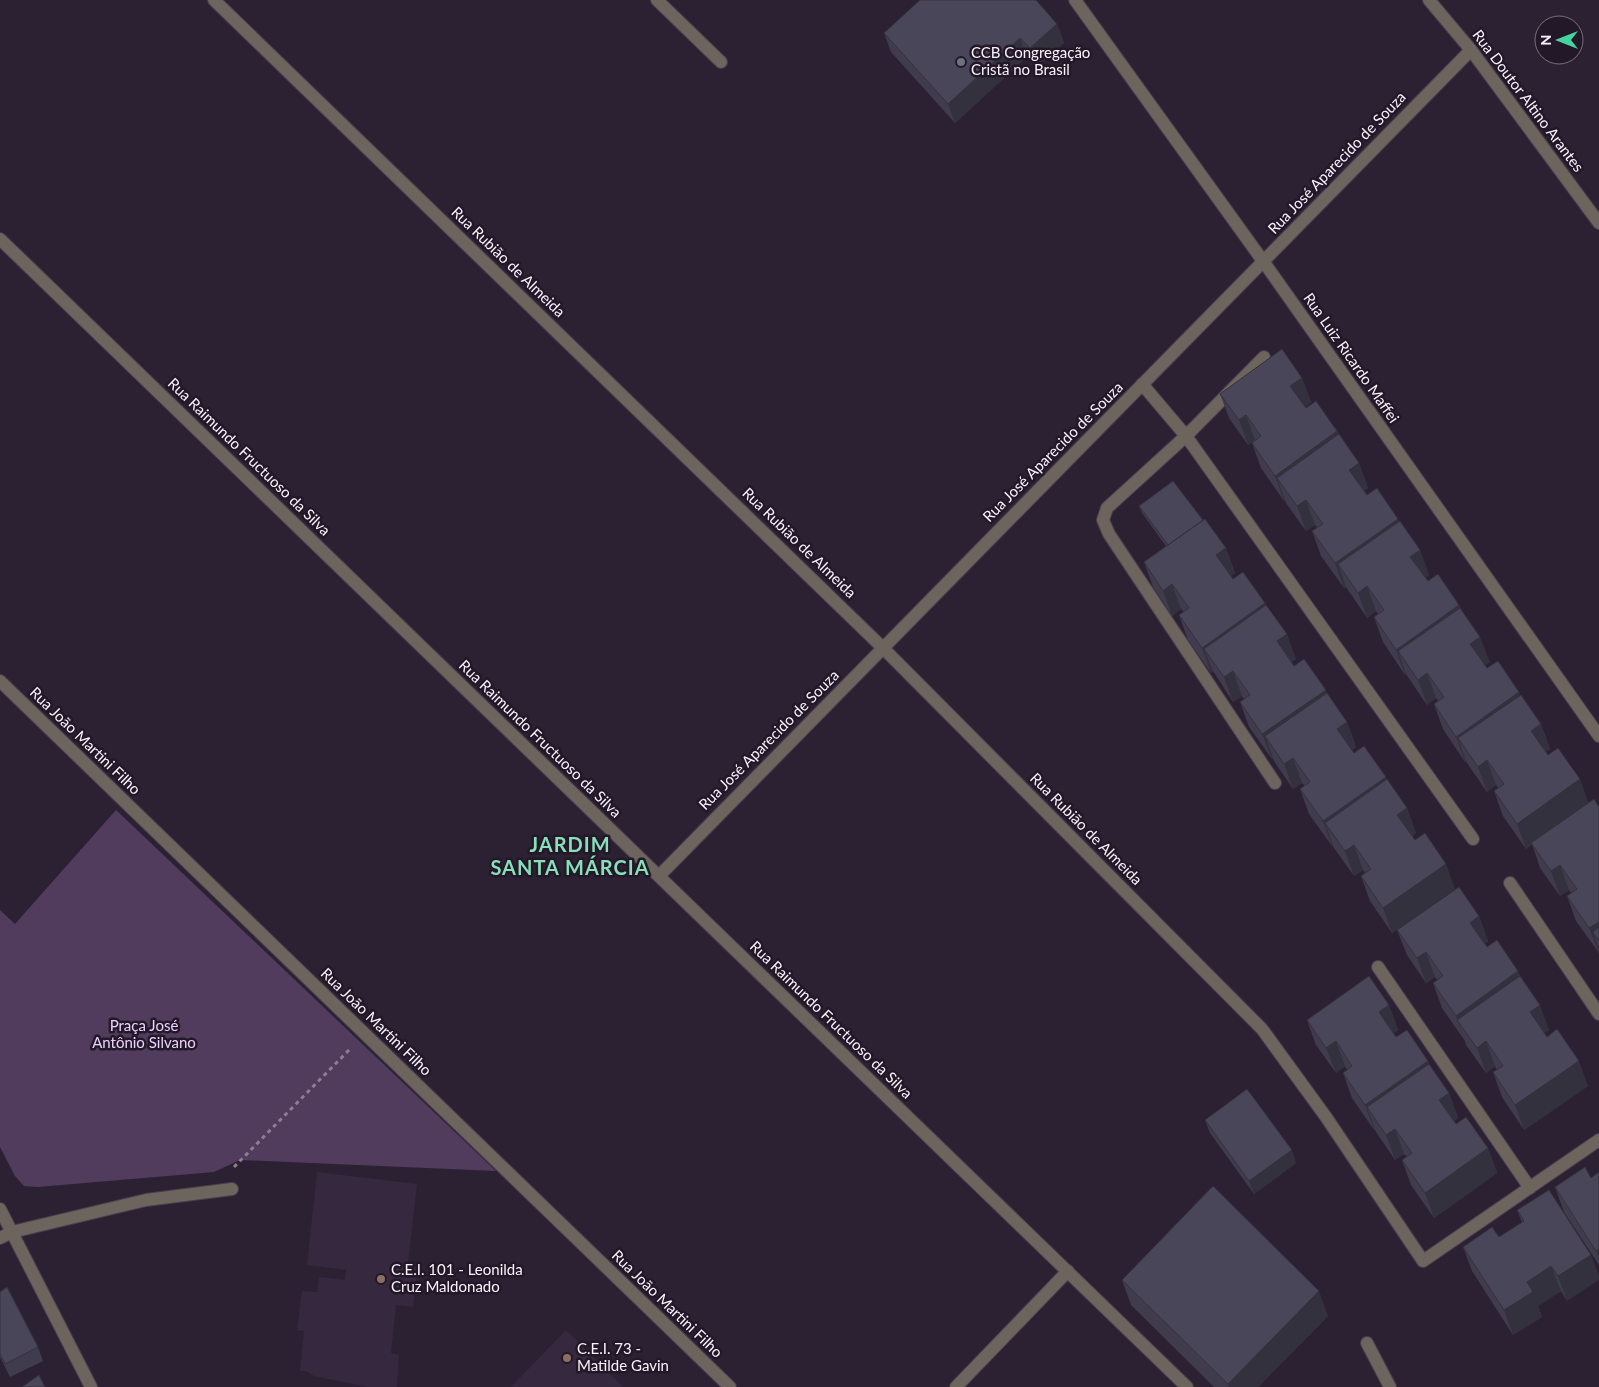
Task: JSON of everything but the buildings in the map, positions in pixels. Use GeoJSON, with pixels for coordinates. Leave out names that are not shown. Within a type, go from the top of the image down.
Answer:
{"type":"FeatureCollection","features":[{"type":"Feature","properties":{"kind":"street","name":"Rua Rubião de Almeida"},"geometry":{"type":"LineString","coordinates":[[214,0],[883,648],[1262,1029],[1337,1133],[1423,1262],[1530,1188]]}},
{"type":"Feature","properties":{"kind":"street"},"geometry":{"type":"LineString","coordinates":[[658,0],[720,62]]}},
{"type":"Feature","properties":{"kind":"street","name":"Rua Luiz Ricardo Maffei"},"geometry":{"type":"LineString","coordinates":[[1075,0],[1263,261],[1599,736]]}},
{"type":"Feature","properties":{"kind":"street","name":"Rua Doutor Altino Arantes"},"geometry":{"type":"LineString","coordinates":[[1428,0],[1470,50],[1599,224]]}},
{"type":"Feature","properties":{"kind":"street","name":"Rua José Aparecido de Souza"},"geometry":{"type":"LineString","coordinates":[[659,876],[1470,50]]}},
{"type":"Feature","properties":{"kind":"street","name":"Rua Raimundo Fructuoso da Silva"},"geometry":{"type":"LineString","coordinates":[[0,239],[1187,1387]]}},
{"type":"Feature","properties":{"kind":"street"},"geometry":{"type":"LineString","coordinates":[[1264,358],[1186,436],[1107,508],[1103,520],[1109,534],[1275,783]]}},
{"type":"Feature","properties":{"kind":"street"},"geometry":{"type":"LineString","coordinates":[[1142,384],[1186,436],[1473,839]]}},
{"type":"Feature","properties":{"kind":"street","name":"Rua João Martini Filho"},"geometry":{"type":"LineString","coordinates":[[0,681],[730,1387]]}},
{"type":"Feature","properties":{"kind":"street"},"geometry":{"type":"LineString","coordinates":[[1510,883],[1599,1014]]}},
{"type":"Feature","properties":{"kind":"street"},"geometry":{"type":"LineString","coordinates":[[1378,967],[1530,1188],[1599,1140]]}},
{"type":"Feature","properties":{"kind":"street"},"geometry":{"type":"LineString","coordinates":[[6,1235],[146,1200],[232,1189]]}},
{"type":"Feature","properties":{"kind":"street"},"geometry":{"type":"LineString","coordinates":[[0,1209],[6,1235],[91,1387]]}},
{"type":"Feature","properties":{"kind":"street"},"geometry":{"type":"LineString","coordinates":[[956,1387],[1068,1272]]}},
{"type":"Feature","properties":{"kind":"street"},"geometry":{"type":"LineString","coordinates":[[1367,1343],[1390,1387]]}},
{"type":"Feature","properties":{"kind":"path"},"geometry":{"type":"LineString","coordinates":[[208,1192],[365,1034]]}},
{"type":"Feature","properties":{"kind":"shaded area","name":"C.E.I. 101 - Leonilda Cruz Maldonado"},"geometry":{"type":"Polygon","coordinates":[[[317,1172],[417,1184],[408,1263],[418,1264],[413,1307],[396,1305],[391,1353],[399,1355],[397,1387],[368,1387],[314,1376],[306,1371],[300,1371],[304,1331],[297,1330],[302,1291],[317,1292],[319,1277],[345,1280],[346,1270],[307,1265],[317,1172]]]}},
{"type":"Feature","properties":{"kind":"shaded area","name":"C.E.I. 73 - Matilde Gavin"},"geometry":{"type":"Polygon","coordinates":[[[566,1330],[623,1387],[511,1387],[566,1330]]]}},
{"type":"Feature","properties":{"kind":"green space","name":"Praça José Antônio Silvano"},"geometry":{"type":"Polygon","coordinates":[[[116,810],[496,1171],[240,1160],[214,1172],[38,1187],[24,1186],[15,1176],[0,1147],[0,910],[15,924],[116,810]]]}},
{"type":"Feature","properties":{"kind":"place","name":"CCB Congregação Cristã no Brasil"},"geometry":{"type":"Point","coordinates":[961,62]}},
{"type":"Feature","properties":{"kind":"place","name":"C.E.I. 101 - Leonilda Cruz Maldonado"},"geometry":{"type":"Point","coordinates":[381,1279]}},
{"type":"Feature","properties":{"kind":"place","name":"C.E.I. 73 - Matilde Gavin"},"geometry":{"type":"Point","coordinates":[567,1358]}},
{"type":"Feature","properties":{"kind":"district","name":"JARDIM SANTA MÁRCIA"},"geometry":{"type":"Point","coordinates":[570,856]}}]}
